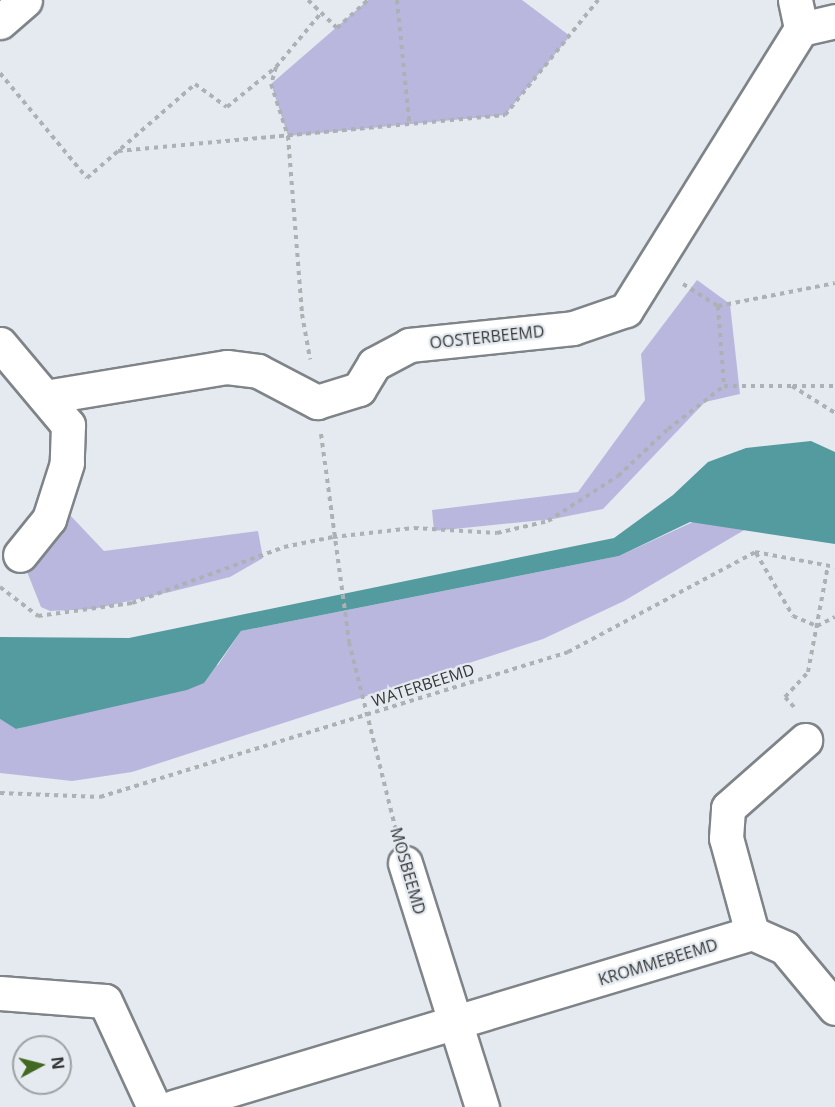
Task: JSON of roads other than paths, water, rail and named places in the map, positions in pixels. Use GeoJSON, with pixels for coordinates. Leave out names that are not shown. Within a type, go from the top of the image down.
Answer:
{"type":"FeatureCollection","features":[{"type":"Feature","properties":{"kind":"street"},"geometry":{"type":"LineString","coordinates":[[0,22],[25,0]]}},
{"type":"Feature","properties":{"kind":"street"},"geometry":{"type":"LineString","coordinates":[[798,14],[835,21]]}},
{"type":"Feature","properties":{"kind":"street","name":"OOSTERBEEMD"},"geometry":{"type":"LineString","coordinates":[[45,397],[227,367],[258,371],[317,402],[359,389],[374,364],[409,345],[573,328],[626,310],[656,267],[798,14]]}},
{"type":"Feature","properties":{"kind":"street"},"geometry":{"type":"LineString","coordinates":[[0,344],[68,425],[67,463],[49,519],[20,555]]}},
{"type":"Feature","properties":{"kind":"street"},"geometry":{"type":"LineString","coordinates":[[803,728],[728,808],[726,838],[752,933],[785,948],[835,1008]]}},
{"type":"Feature","properties":{"kind":"street","name":"MOSBEEMD"},"geometry":{"type":"LineString","coordinates":[[405,863],[454,1025]]}},
{"type":"Feature","properties":{"kind":"street","name":"KROMMEBEEMD"},"geometry":{"type":"LineString","coordinates":[[173,1107],[454,1025],[752,933]]}},
{"type":"Feature","properties":{"kind":"street"},"geometry":{"type":"LineString","coordinates":[[0,993],[105,1001],[154,1107]]}},
{"type":"Feature","properties":{"kind":"street"},"geometry":{"type":"LineString","coordinates":[[454,1025],[482,1107]]}}]}
